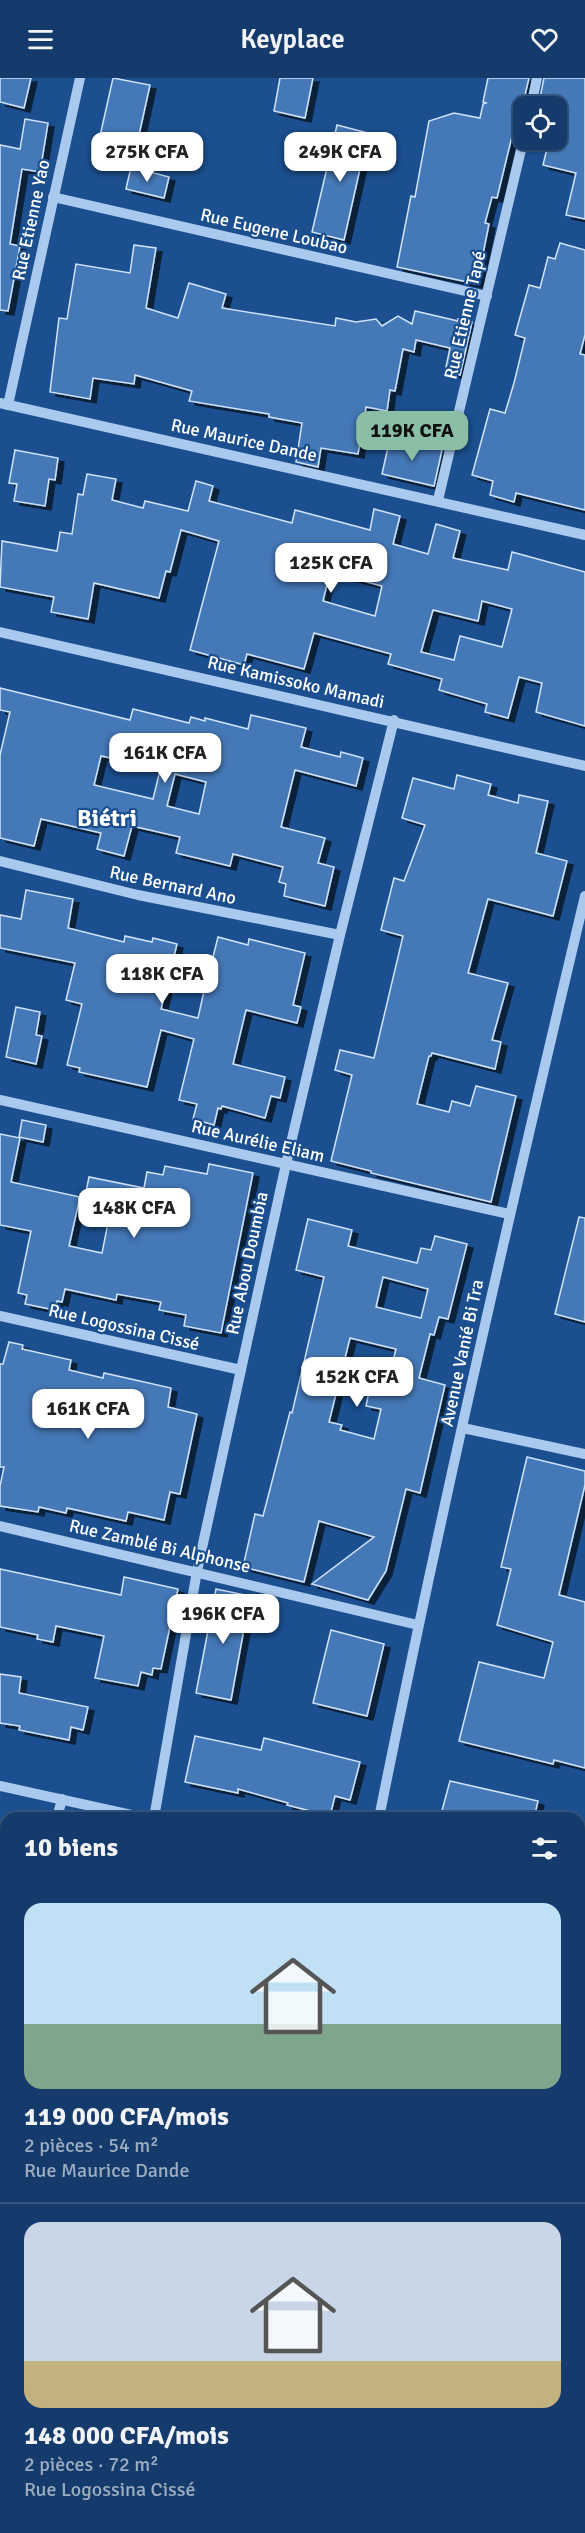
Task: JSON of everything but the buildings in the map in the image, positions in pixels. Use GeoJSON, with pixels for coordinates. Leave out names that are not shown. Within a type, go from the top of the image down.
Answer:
{"type":"FeatureCollection","features":[{"type":"Feature","properties":{"kind":"street","name":"Rue Etienne Yao"},"geometry":{"type":"LineString","coordinates":[[4,404],[80,78]]}},
{"type":"Feature","properties":{"kind":"street"},"geometry":{"type":"LineString","coordinates":[[533,96],[537,78]]}},
{"type":"Feature","properties":{"kind":"street","name":"Rue Etienne Tapé"},"geometry":{"type":"LineString","coordinates":[[438,500],[521,150]]}},
{"type":"Feature","properties":{"kind":"street","name":"Rue Eugene Loubao"},"geometry":{"type":"LineString","coordinates":[[53,197],[486,296]]}},
{"type":"Feature","properties":{"kind":"street","name":"Rue Maurice Dande"},"geometry":{"type":"LineString","coordinates":[[4,404],[438,500],[585,535]]}},
{"type":"Feature","properties":{"kind":"street","name":"Rue Kamissoko Mamadi"},"geometry":{"type":"LineString","coordinates":[[0,632],[393,720],[585,766]]}},
{"type":"Feature","properties":{"kind":"street","name":"Rue Abou Doumbia"},"geometry":{"type":"LineString","coordinates":[[155,1812],[197,1571],[286,1164],[393,720]]}},
{"type":"Feature","properties":{"kind":"street","name":"Rue Bernard Ano"},"geometry":{"type":"LineString","coordinates":[[0,861],[138,895],[340,935]]}},
{"type":"Feature","properties":{"kind":"street","name":"Avenue Vanié Bi Tra"},"geometry":{"type":"LineString","coordinates":[[380,1812],[418,1625],[509,1214],[585,897]]}},
{"type":"Feature","properties":{"kind":"street","name":"Rue Aurélie Eliam"},"geometry":{"type":"LineString","coordinates":[[0,1100],[509,1214]]}},
{"type":"Feature","properties":{"kind":"street","name":"Rue Logossina Cissé"},"geometry":{"type":"LineString","coordinates":[[0,1316],[241,1370]]}},
{"type":"Feature","properties":{"kind":"street"},"geometry":{"type":"LineString","coordinates":[[463,1428],[585,1454]]}},
{"type":"Feature","properties":{"kind":"street","name":"Rue Zamblé Bi Alphonse"},"geometry":{"type":"LineString","coordinates":[[0,1526],[418,1625]]}},
{"type":"Feature","properties":{"kind":"street"},"geometry":{"type":"LineString","coordinates":[[0,1786],[121,1812]]}},
{"type":"Feature","properties":{"kind":"street"},"geometry":{"type":"LineString","coordinates":[[58,1812],[62,1798]]}},
{"type":"Feature","properties":{"kind":"district","name":"Biétri"},"geometry":{"type":"Point","coordinates":[107,818]}}]}
